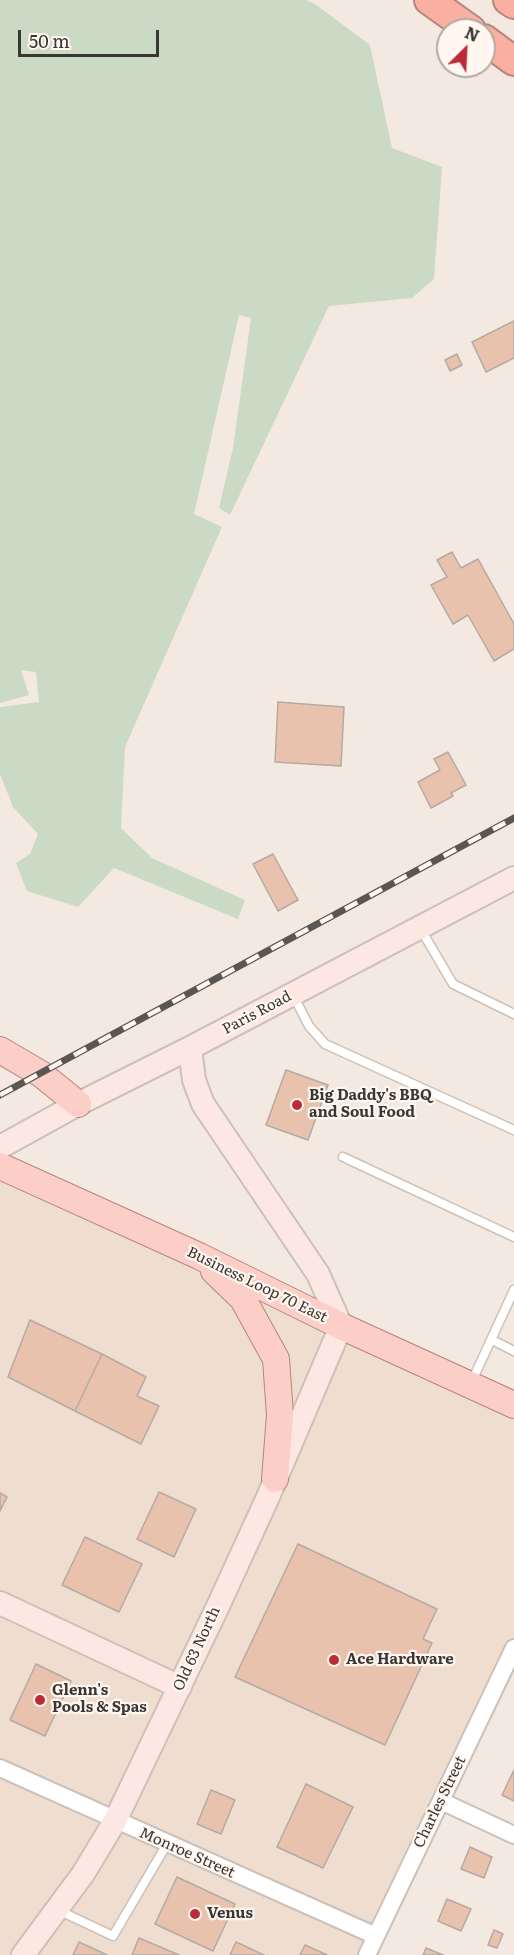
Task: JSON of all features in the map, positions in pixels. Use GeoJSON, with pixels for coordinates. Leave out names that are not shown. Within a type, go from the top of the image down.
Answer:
{"type":"FeatureCollection","features":[{"type":"Feature","properties":{"kind":"highway"},"geometry":{"type":"LineString","coordinates":[[429,0],[454,18]]}},
{"type":"Feature","properties":{"kind":"highway"},"geometry":{"type":"LineString","coordinates":[[508,0],[514,4]]}},
{"type":"Feature","properties":{"kind":"highway"},"geometry":{"type":"LineString","coordinates":[[496,48],[514,61]]}},
{"type":"Feature","properties":{"kind":"main road","name":"Paris Road"},"geometry":{"type":"LineString","coordinates":[[2,1152],[78,1104],[190,1048],[514,878]]}},
{"type":"Feature","properties":{"kind":"main road"},"geometry":{"type":"LineString","coordinates":[[190,1048],[194,1080],[203,1104],[318,1274],[341,1326]]}},
{"type":"Feature","properties":{"kind":"main road"},"geometry":{"type":"LineString","coordinates":[[0,1050],[41,1074],[78,1104]]}},
{"type":"Feature","properties":{"kind":"main road","name":"Business Loop 70 East"},"geometry":{"type":"LineString","coordinates":[[2,1152],[199,1256],[341,1326],[514,1405]]}},
{"type":"Feature","properties":{"kind":"main road"},"geometry":{"type":"LineString","coordinates":[[199,1256],[243,1299],[276,1359],[280,1415],[275,1479]]}},
{"type":"Feature","properties":{"kind":"main road","name":"Old 63 North"},"geometry":{"type":"LineString","coordinates":[[23,1955],[83,1874],[115,1821],[180,1687],[275,1479],[341,1326]]}},
{"type":"Feature","properties":{"kind":"main road"},"geometry":{"type":"LineString","coordinates":[[0,1603],[180,1687]]}},
{"type":"Feature","properties":{"kind":"street","name":"Charles Street"},"geometry":{"type":"LineString","coordinates":[[367,1955],[514,1648]]}},
{"type":"Feature","properties":{"kind":"street","name":"Monroe Street"},"geometry":{"type":"LineString","coordinates":[[0,1768],[376,1936]]}},
{"type":"Feature","properties":{"kind":"street"},"geometry":{"type":"LineString","coordinates":[[441,1801],[514,1835]]}},
{"type":"Feature","properties":{"kind":"lane"},"geometry":{"type":"LineString","coordinates":[[420,928],[453,984],[514,1014]]}},
{"type":"Feature","properties":{"kind":"lane"},"geometry":{"type":"LineString","coordinates":[[293,994],[309,1026],[325,1044],[514,1130]]}},
{"type":"Feature","properties":{"kind":"lane"},"geometry":{"type":"LineString","coordinates":[[343,1157],[514,1237]]}},
{"type":"Feature","properties":{"kind":"lane"},"geometry":{"type":"LineString","coordinates":[[470,1384],[514,1290]]}},
{"type":"Feature","properties":{"kind":"lane"},"geometry":{"type":"LineString","coordinates":[[492,1341],[514,1351]]}},
{"type":"Feature","properties":{"kind":"lane"},"geometry":{"type":"LineString","coordinates":[[58,1910],[112,1936],[167,1844]]}},
{"type":"Feature","properties":{"kind":"shaded area"},"geometry":{"type":"Polygon","coordinates":[[[0,1170],[514,1407],[514,1638],[362,1955],[0,1955],[0,1170]]]}},
{"type":"Feature","properties":{"kind":"green space"},"geometry":{"type":"Polygon","coordinates":[[[0,0],[306,0],[315,4],[370,45],[392,148],[442,167],[434,279],[412,298],[329,306],[230,515],[219,508],[233,448],[251,318],[239,315],[194,514],[222,527],[125,747],[121,828],[152,858],[245,900],[238,919],[114,868],[78,907],[27,891],[16,863],[30,854],[38,834],[13,807],[0,774],[0,707],[39,702],[36,672],[21,670],[29,695],[0,703],[0,0]]]}},
{"type":"Feature","properties":{"kind":"building"},"geometry":{"type":"Polygon","coordinates":[[[514,321],[514,358],[486,372],[472,342],[514,321]]]}},
{"type":"Feature","properties":{"kind":"building"},"geometry":{"type":"Polygon","coordinates":[[[457,354],[462,365],[450,371],[445,360],[457,354]]]}},
{"type":"Feature","properties":{"kind":"building"},"geometry":{"type":"Polygon","coordinates":[[[452,552],[461,568],[478,559],[514,624],[514,649],[494,661],[468,615],[453,624],[431,585],[447,577],[437,560],[452,552]]]}},
{"type":"Feature","properties":{"kind":"building"},"geometry":{"type":"Polygon","coordinates":[[[278,702],[344,707],[341,766],[275,762],[278,702]]]}},
{"type":"Feature","properties":{"kind":"building"},"geometry":{"type":"Polygon","coordinates":[[[448,752],[466,785],[451,793],[453,796],[431,808],[418,782],[440,770],[434,759],[448,752]]]}},
{"type":"Feature","properties":{"kind":"building"},"geometry":{"type":"Polygon","coordinates":[[[273,854],[298,900],[278,911],[253,864],[273,854]]]}},
{"type":"Feature","properties":{"kind":"building","name":"Big Daddy's BBQ and Soul Food"},"geometry":{"type":"Polygon","coordinates":[[[286,1070],[328,1085],[308,1140],[266,1125],[286,1070]]]}},
{"type":"Feature","properties":{"kind":"building"},"geometry":{"type":"Polygon","coordinates":[[[30,1320],[102,1354],[75,1411],[8,1377],[30,1320]]]}},
{"type":"Feature","properties":{"kind":"building"},"geometry":{"type":"Polygon","coordinates":[[[102,1354],[146,1377],[137,1396],[159,1406],[141,1444],[75,1411],[102,1354]]]}},
{"type":"Feature","properties":{"kind":"building"},"geometry":{"type":"Polygon","coordinates":[[[159,1492],[196,1509],[174,1557],[137,1539],[159,1492]]]}},
{"type":"Feature","properties":{"kind":"building"},"geometry":{"type":"Polygon","coordinates":[[[0,1493],[7,1497],[0,1511],[0,1493]]]}},
{"type":"Feature","properties":{"kind":"building"},"geometry":{"type":"Polygon","coordinates":[[[85,1537],[142,1564],[119,1612],[62,1585],[85,1537]]]}},
{"type":"Feature","properties":{"kind":"building","name":"Ace Hardware"},"geometry":{"type":"Polygon","coordinates":[[[298,1544],[437,1609],[423,1639],[432,1643],[385,1745],[235,1677],[298,1544]]]}},
{"type":"Feature","properties":{"kind":"building","name":"Glenn's Pools & Spas"},"geometry":{"type":"Polygon","coordinates":[[[36,1664],[71,1681],[45,1736],[10,1720],[36,1664]]]}},
{"type":"Feature","properties":{"kind":"building"},"geometry":{"type":"Polygon","coordinates":[[[514,1770],[514,1801],[502,1795],[514,1770]]]}},
{"type":"Feature","properties":{"kind":"building"},"geometry":{"type":"Polygon","coordinates":[[[306,1784],[353,1807],[323,1868],[277,1847],[306,1784]]]}},
{"type":"Feature","properties":{"kind":"building"},"geometry":{"type":"Polygon","coordinates":[[[211,1790],[235,1800],[221,1834],[197,1824],[211,1790]]]}},
{"type":"Feature","properties":{"kind":"building"},"geometry":{"type":"Polygon","coordinates":[[[470,1847],[492,1857],[484,1878],[461,1869],[470,1847]]]}},
{"type":"Feature","properties":{"kind":"building","name":"Venus"},"geometry":{"type":"Polygon","coordinates":[[[177,1877],[235,1904],[213,1951],[155,1924],[177,1877]]]}},
{"type":"Feature","properties":{"kind":"building"},"geometry":{"type":"Polygon","coordinates":[[[447,1899],[471,1909],[461,1931],[438,1921],[447,1899]]]}},
{"type":"Feature","properties":{"kind":"building"},"geometry":{"type":"Polygon","coordinates":[[[494,1930],[503,1934],[497,1948],[488,1945],[494,1930]]]}},
{"type":"Feature","properties":{"kind":"building"},"geometry":{"type":"Polygon","coordinates":[[[139,1938],[179,1955],[132,1955],[139,1938]]]}},
{"type":"Feature","properties":{"kind":"building"},"geometry":{"type":"Polygon","coordinates":[[[79,1942],[107,1955],[73,1955],[79,1942]]]}},
{"type":"Feature","properties":{"kind":"building"},"geometry":{"type":"Polygon","coordinates":[[[236,1942],[264,1955],[230,1955],[236,1942]]]}},
{"type":"Feature","properties":{"kind":"building"},"geometry":{"type":"Polygon","coordinates":[[[305,1945],[327,1955],[300,1955],[305,1945]]]}},
{"type":"Feature","properties":{"kind":"building"},"geometry":{"type":"Polygon","coordinates":[[[426,1948],[443,1955],[423,1955],[426,1948]]]}},
{"type":"Feature","properties":{"kind":"railway"},"geometry":{"type":"LineString","coordinates":[[0,1095],[514,818]]}},
{"type":"Feature","properties":{"kind":"place","name":"Big Daddy's BBQ and Soul Food"},"geometry":{"type":"Point","coordinates":[297,1105]}},
{"type":"Feature","properties":{"kind":"place","name":"Ace Hardware"},"geometry":{"type":"Point","coordinates":[334,1660]}},
{"type":"Feature","properties":{"kind":"place","name":"Glenn's Pools & Spas"},"geometry":{"type":"Point","coordinates":[40,1700]}},
{"type":"Feature","properties":{"kind":"place","name":"Venus"},"geometry":{"type":"Point","coordinates":[195,1914]}}]}
